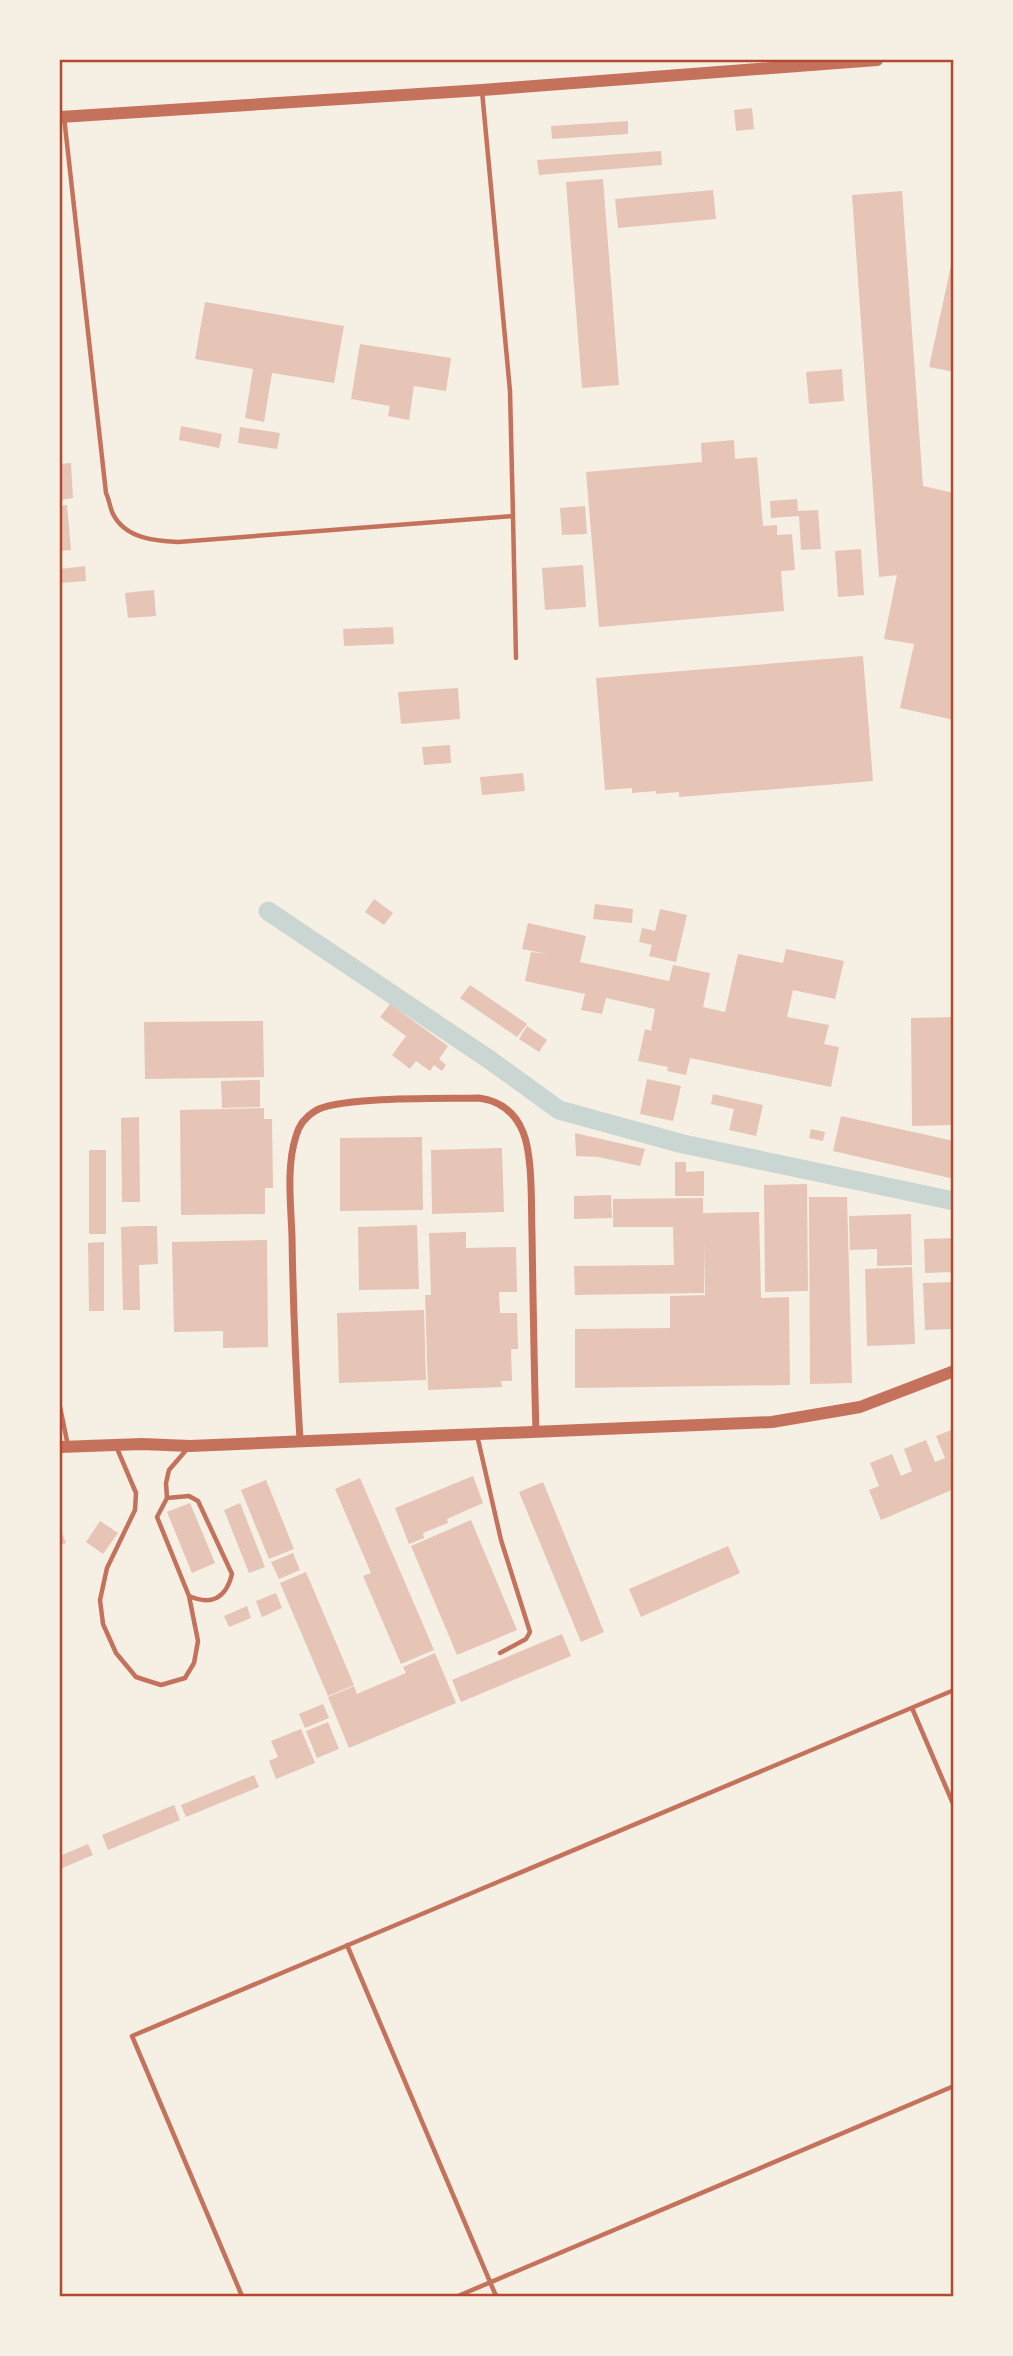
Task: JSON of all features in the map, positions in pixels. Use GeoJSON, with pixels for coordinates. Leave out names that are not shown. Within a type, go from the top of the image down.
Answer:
{"type":"FeatureCollection","features":[{"type":"Feature","properties":{"kind":"street"},"geometry":{"type":"LineString","coordinates":[[62,116],[482,90],[794,63],[877,60]]}},
{"type":"Feature","properties":{"kind":"street"},"geometry":{"type":"LineString","coordinates":[[300,1440],[291,1197],[296,1136],[302,1123],[318,1109],[335,1104],[381,1101],[489,1100],[503,1106],[512,1114],[524,1134],[531,1217],[536,1432]]}},
{"type":"Feature","properties":{"kind":"street"},"geometry":{"type":"LineString","coordinates":[[64,1447],[190,1446],[772,1422],[860,1407],[954,1371]]}},
{"type":"Feature","properties":{"kind":"lane"},"geometry":{"type":"LineString","coordinates":[[482,90],[510,391],[516,658]]}},
{"type":"Feature","properties":{"kind":"lane"},"geometry":{"type":"LineString","coordinates":[[62,116],[106,492],[114,516],[129,532],[155,541],[178,542],[513,516]]}},
{"type":"Feature","properties":{"kind":"lane"},"geometry":{"type":"LineString","coordinates":[[60,1407],[64,1447]]}},
{"type":"Feature","properties":{"kind":"lane"},"geometry":{"type":"LineString","coordinates":[[477,1434],[501,1540],[530,1632],[526,1639],[500,1653]]}},
{"type":"Feature","properties":{"kind":"lane"},"geometry":{"type":"LineString","coordinates":[[116,1445],[136,1493],[135,1510],[107,1569],[100,1600],[103,1624],[116,1653],[136,1677],[161,1685],[185,1678],[194,1663],[198,1641],[189,1596],[157,1517],[167,1498],[169,1470],[190,1446]]}},
{"type":"Feature","properties":{"kind":"lane"},"geometry":{"type":"LineString","coordinates":[[167,1498],[189,1496],[198,1501],[232,1574],[229,1586],[219,1598],[202,1602],[189,1596]]}},
{"type":"Feature","properties":{"kind":"lane"},"geometry":{"type":"LineString","coordinates":[[242,2297],[132,2036],[954,1690]]}},
{"type":"Feature","properties":{"kind":"lane"},"geometry":{"type":"LineString","coordinates":[[912,1707],[954,1806]]}},
{"type":"Feature","properties":{"kind":"lane"},"geometry":{"type":"LineString","coordinates":[[347,1945],[496,2297]]}},
{"type":"Feature","properties":{"kind":"lane"},"geometry":{"type":"LineString","coordinates":[[458,2297],[954,2087]]}},
{"type":"Feature","properties":{"kind":"building"},"geometry":{"type":"Polygon","coordinates":[[[752,108],[754,129],[736,131],[734,110],[752,108]]]}},
{"type":"Feature","properties":{"kind":"building"},"geometry":{"type":"Polygon","coordinates":[[[628,121],[628,134],[552,139],[551,126],[628,121]]]}},
{"type":"Feature","properties":{"kind":"building"},"geometry":{"type":"Polygon","coordinates":[[[661,151],[662,165],[539,175],[537,160],[661,151]]]}},
{"type":"Feature","properties":{"kind":"building"},"geometry":{"type":"Polygon","coordinates":[[[603,179],[619,385],[582,388],[566,182],[603,179]]]}},
{"type":"Feature","properties":{"kind":"building"},"geometry":{"type":"Polygon","coordinates":[[[713,190],[716,219],[618,228],[615,199],[713,190]]]}},
{"type":"Feature","properties":{"kind":"building"},"geometry":{"type":"Polygon","coordinates":[[[902,191],[923,486],[954,493],[954,720],[900,708],[914,644],[884,639],[897,575],[879,577],[852,195],[902,191]]]}},
{"type":"Feature","properties":{"kind":"building"},"geometry":{"type":"Polygon","coordinates":[[[954,261],[954,372],[929,367],[954,261]]]}},
{"type":"Feature","properties":{"kind":"building"},"geometry":{"type":"Polygon","coordinates":[[[205,302],[344,326],[334,383],[272,373],[264,422],[245,418],[253,369],[195,359],[205,302]]]}},
{"type":"Feature","properties":{"kind":"building"},"geometry":{"type":"Polygon","coordinates":[[[360,344],[451,358],[446,391],[414,386],[409,420],[388,416],[390,406],[351,399],[360,344]]]}},
{"type":"Feature","properties":{"kind":"building"},"geometry":{"type":"Polygon","coordinates":[[[842,369],[844,401],[809,404],[806,372],[842,369]]]}},
{"type":"Feature","properties":{"kind":"building"},"geometry":{"type":"Polygon","coordinates":[[[181,426],[222,434],[219,448],[179,440],[181,426]]]}},
{"type":"Feature","properties":{"kind":"building"},"geometry":{"type":"Polygon","coordinates":[[[240,427],[280,433],[277,449],[238,443],[240,427]]]}},
{"type":"Feature","properties":{"kind":"building"},"geometry":{"type":"Polygon","coordinates":[[[734,440],[735,459],[757,457],[763,526],[777,525],[777,535],[792,534],[795,570],[781,571],[784,611],[599,627],[586,472],[702,462],[701,443],[734,440]]]}},
{"type":"Feature","properties":{"kind":"building"},"geometry":{"type":"Polygon","coordinates":[[[71,463],[73,498],[60,500],[60,464],[71,463]]]}},
{"type":"Feature","properties":{"kind":"building"},"geometry":{"type":"Polygon","coordinates":[[[797,499],[798,511],[818,510],[821,549],[801,550],[799,516],[771,518],[770,501],[797,499]]]}},
{"type":"Feature","properties":{"kind":"building"},"geometry":{"type":"Polygon","coordinates":[[[67,505],[71,550],[60,551],[60,506],[67,505]]]}},
{"type":"Feature","properties":{"kind":"building"},"geometry":{"type":"Polygon","coordinates":[[[585,506],[587,534],[562,535],[560,508],[585,506]]]}},
{"type":"Feature","properties":{"kind":"building"},"geometry":{"type":"Polygon","coordinates":[[[861,549],[864,595],[838,597],[835,551],[861,549]]]}},
{"type":"Feature","properties":{"kind":"building"},"geometry":{"type":"Polygon","coordinates":[[[583,565],[586,607],[545,610],[542,568],[583,565]]]}},
{"type":"Feature","properties":{"kind":"building"},"geometry":{"type":"Polygon","coordinates":[[[85,566],[86,581],[60,583],[60,569],[85,566]]]}},
{"type":"Feature","properties":{"kind":"building"},"geometry":{"type":"Polygon","coordinates":[[[154,590],[156,616],[128,618],[125,593],[154,590]]]}},
{"type":"Feature","properties":{"kind":"building"},"geometry":{"type":"Polygon","coordinates":[[[393,627],[394,644],[344,646],[343,629],[393,627]]]}},
{"type":"Feature","properties":{"kind":"building"},"geometry":{"type":"Polygon","coordinates":[[[863,656],[873,781],[679,797],[679,792],[632,793],[632,788],[605,790],[596,678],[863,656]]]}},
{"type":"Feature","properties":{"kind":"building"},"geometry":{"type":"Polygon","coordinates":[[[458,688],[460,719],[401,724],[398,692],[458,688]]]}},
{"type":"Feature","properties":{"kind":"building"},"geometry":{"type":"Polygon","coordinates":[[[450,745],[451,763],[424,765],[422,747],[450,745]]]}},
{"type":"Feature","properties":{"kind":"building"},"geometry":{"type":"Polygon","coordinates":[[[523,773],[525,791],[482,795],[480,777],[523,773]]]}},
{"type":"Feature","properties":{"kind":"building"},"geometry":{"type":"Polygon","coordinates":[[[374,899],[393,913],[384,925],[365,912],[374,899]]]}},
{"type":"Feature","properties":{"kind":"building"},"geometry":{"type":"Polygon","coordinates":[[[595,904],[633,909],[632,923],[593,919],[595,904]]]}},
{"type":"Feature","properties":{"kind":"building"},"geometry":{"type":"Polygon","coordinates":[[[660,909],[687,915],[676,962],[649,956],[652,945],[639,942],[642,928],[655,931],[660,909]]]}},
{"type":"Feature","properties":{"kind":"building"},"geometry":{"type":"Polygon","coordinates":[[[528,923],[586,936],[580,962],[669,981],[673,965],[710,973],[703,1007],[725,1012],[738,954],[783,963],[786,949],[844,961],[835,999],[793,990],[787,1017],[829,1025],[824,1044],[839,1047],[831,1087],[690,1058],[686,1075],[667,1071],[668,1067],[638,1061],[645,1029],[651,1031],[655,1009],[606,998],[602,1014],[581,1010],[585,994],[525,981],[531,952],[547,954],[522,949],[528,923]]]}},
{"type":"Feature","properties":{"kind":"building"},"geometry":{"type":"Polygon","coordinates":[[[470,985],[527,1024],[517,1037],[460,998],[470,985]]]}},
{"type":"Feature","properties":{"kind":"building"},"geometry":{"type":"Polygon","coordinates":[[[390,1004],[448,1046],[439,1059],[446,1065],[442,1071],[434,1065],[430,1071],[416,1061],[410,1069],[392,1055],[406,1036],[380,1017],[390,1004]]]}},
{"type":"Feature","properties":{"kind":"building"},"geometry":{"type":"Polygon","coordinates":[[[954,1017],[954,1125],[912,1126],[911,1018],[954,1017]]]}},
{"type":"Feature","properties":{"kind":"building"},"geometry":{"type":"Polygon","coordinates":[[[263,1021],[264,1077],[145,1079],[144,1022],[263,1021]]]}},
{"type":"Feature","properties":{"kind":"building"},"geometry":{"type":"Polygon","coordinates":[[[527,1026],[547,1040],[539,1052],[519,1039],[527,1026]]]}},
{"type":"Feature","properties":{"kind":"building"},"geometry":{"type":"Polygon","coordinates":[[[647,1079],[681,1086],[673,1121],[640,1114],[647,1079]]]}},
{"type":"Feature","properties":{"kind":"building"},"geometry":{"type":"Polygon","coordinates":[[[260,1080],[260,1107],[222,1108],[221,1081],[260,1080]]]}},
{"type":"Feature","properties":{"kind":"building"},"geometry":{"type":"Polygon","coordinates":[[[713,1094],[763,1105],[756,1136],[729,1130],[734,1109],[711,1104],[713,1094]]]}},
{"type":"Feature","properties":{"kind":"building"},"geometry":{"type":"Polygon","coordinates":[[[264,1108],[264,1119],[272,1119],[273,1188],[265,1188],[265,1214],[181,1215],[180,1110],[264,1108]]]}},
{"type":"Feature","properties":{"kind":"building"},"geometry":{"type":"Polygon","coordinates":[[[841,1116],[954,1141],[954,1179],[833,1151],[841,1116]]]}},
{"type":"Feature","properties":{"kind":"building"},"geometry":{"type":"Polygon","coordinates":[[[139,1117],[140,1202],[122,1202],[121,1118],[139,1117]]]}},
{"type":"Feature","properties":{"kind":"building"},"geometry":{"type":"Polygon","coordinates":[[[811,1129],[825,1132],[823,1141],[809,1138],[811,1129]]]}},
{"type":"Feature","properties":{"kind":"building"},"geometry":{"type":"Polygon","coordinates":[[[575,1133],[645,1149],[640,1166],[598,1157],[576,1156],[575,1133]]]}},
{"type":"Feature","properties":{"kind":"building"},"geometry":{"type":"Polygon","coordinates":[[[422,1137],[423,1210],[340,1211],[340,1138],[422,1137]]]}},
{"type":"Feature","properties":{"kind":"building"},"geometry":{"type":"Polygon","coordinates":[[[502,1148],[504,1212],[432,1214],[431,1150],[502,1148]]]}},
{"type":"Feature","properties":{"kind":"building"},"geometry":{"type":"Polygon","coordinates":[[[89,1150],[106,1150],[106,1234],[89,1234],[89,1150]]]}},
{"type":"Feature","properties":{"kind":"building"},"geometry":{"type":"Polygon","coordinates":[[[675,1162],[686,1162],[686,1172],[704,1171],[704,1196],[675,1196],[675,1162]]]}},
{"type":"Feature","properties":{"kind":"building"},"geometry":{"type":"Polygon","coordinates":[[[807,1184],[808,1291],[765,1292],[764,1185],[807,1184]]]}},
{"type":"Feature","properties":{"kind":"building"},"geometry":{"type":"Polygon","coordinates":[[[611,1195],[612,1218],[574,1219],[574,1196],[611,1195]]]}},
{"type":"Feature","properties":{"kind":"building"},"geometry":{"type":"Polygon","coordinates":[[[809,1197],[847,1197],[852,1383],[810,1384],[809,1197]]]}},
{"type":"Feature","properties":{"kind":"building"},"geometry":{"type":"Polygon","coordinates":[[[703,1198],[703,1213],[759,1212],[761,1298],[789,1297],[790,1385],[575,1388],[575,1329],[670,1328],[670,1296],[705,1295],[704,1241],[704,1293],[575,1295],[574,1266],[674,1265],[673,1227],[613,1227],[613,1199],[703,1198]]]}},
{"type":"Feature","properties":{"kind":"building"},"geometry":{"type":"Polygon","coordinates":[[[911,1214],[912,1265],[877,1266],[877,1249],[850,1250],[849,1216],[911,1214]]]}},
{"type":"Feature","properties":{"kind":"building"},"geometry":{"type":"Polygon","coordinates":[[[417,1225],[419,1289],[359,1290],[358,1227],[417,1225]]]}},
{"type":"Feature","properties":{"kind":"building"},"geometry":{"type":"Polygon","coordinates":[[[157,1226],[158,1264],[139,1265],[140,1310],[123,1310],[121,1227],[157,1226]]]}},
{"type":"Feature","properties":{"kind":"building"},"geometry":{"type":"Polygon","coordinates":[[[466,1232],[466,1248],[516,1247],[517,1292],[499,1292],[500,1313],[517,1313],[518,1349],[511,1349],[512,1381],[501,1381],[502,1387],[428,1390],[425,1295],[431,1295],[429,1233],[466,1232]]]}},
{"type":"Feature","properties":{"kind":"building"},"geometry":{"type":"Polygon","coordinates":[[[954,1238],[954,1272],[925,1273],[924,1239],[954,1238]]]}},
{"type":"Feature","properties":{"kind":"building"},"geometry":{"type":"Polygon","coordinates":[[[267,1240],[268,1347],[223,1348],[223,1331],[174,1332],[172,1242],[267,1240]]]}},
{"type":"Feature","properties":{"kind":"building"},"geometry":{"type":"Polygon","coordinates":[[[104,1242],[104,1311],[89,1311],[88,1243],[104,1242]]]}},
{"type":"Feature","properties":{"kind":"building"},"geometry":{"type":"Polygon","coordinates":[[[912,1267],[915,1344],[867,1346],[865,1269],[912,1267]]]}},
{"type":"Feature","properties":{"kind":"building"},"geometry":{"type":"Polygon","coordinates":[[[954,1282],[954,1329],[925,1330],[923,1283],[954,1282]]]}},
{"type":"Feature","properties":{"kind":"building"},"geometry":{"type":"Polygon","coordinates":[[[424,1310],[426,1380],[339,1383],[337,1313],[424,1310]]]}},
{"type":"Feature","properties":{"kind":"building"},"geometry":{"type":"Polygon","coordinates":[[[954,1429],[954,1489],[881,1520],[869,1490],[879,1486],[870,1463],[892,1454],[901,1476],[912,1471],[904,1449],[926,1440],[935,1462],[945,1458],[936,1436],[954,1429]]]}},
{"type":"Feature","properties":{"kind":"building"},"geometry":{"type":"Polygon","coordinates":[[[473,1476],[483,1503],[447,1519],[448,1523],[423,1533],[424,1538],[409,1544],[395,1508],[473,1476]]]}},
{"type":"Feature","properties":{"kind":"building"},"geometry":{"type":"Polygon","coordinates":[[[360,1478],[434,1650],[401,1664],[363,1576],[371,1573],[335,1489],[360,1478]]]}},
{"type":"Feature","properties":{"kind":"building"},"geometry":{"type":"Polygon","coordinates":[[[266,1480],[294,1549],[269,1559],[241,1490],[266,1480]]]}},
{"type":"Feature","properties":{"kind":"building"},"geometry":{"type":"Polygon","coordinates":[[[543,1482],[604,1632],[581,1642],[519,1492],[543,1482]]]}},
{"type":"Feature","properties":{"kind":"building"},"geometry":{"type":"Polygon","coordinates":[[[190,1503],[215,1563],[192,1573],[167,1512],[190,1503]]]}},
{"type":"Feature","properties":{"kind":"building"},"geometry":{"type":"Polygon","coordinates":[[[240,1503],[265,1567],[249,1573],[224,1510],[240,1503]]]}},
{"type":"Feature","properties":{"kind":"building"},"geometry":{"type":"Polygon","coordinates":[[[471,1520],[517,1630],[457,1655],[411,1546],[471,1520]]]}},
{"type":"Feature","properties":{"kind":"building"},"geometry":{"type":"Polygon","coordinates":[[[100,1521],[118,1533],[103,1554],[86,1542],[100,1521]]]}},
{"type":"Feature","properties":{"kind":"building"},"geometry":{"type":"Polygon","coordinates":[[[60,1529],[66,1543],[60,1545],[60,1529]]]}},
{"type":"Feature","properties":{"kind":"building"},"geometry":{"type":"Polygon","coordinates":[[[728,1546],[740,1573],[641,1617],[629,1589],[728,1546]]]}},
{"type":"Feature","properties":{"kind":"building"},"geometry":{"type":"Polygon","coordinates":[[[293,1553],[300,1570],[279,1579],[271,1562],[293,1553]]]}},
{"type":"Feature","properties":{"kind":"building"},"geometry":{"type":"Polygon","coordinates":[[[306,1572],[354,1685],[328,1696],[280,1583],[306,1572]]]}},
{"type":"Feature","properties":{"kind":"building"},"geometry":{"type":"Polygon","coordinates":[[[276,1593],[282,1608],[262,1617],[256,1601],[276,1593]]]}},
{"type":"Feature","properties":{"kind":"building"},"geometry":{"type":"Polygon","coordinates":[[[247,1606],[251,1618],[229,1627],[224,1616],[247,1606]]]}},
{"type":"Feature","properties":{"kind":"building"},"geometry":{"type":"Polygon","coordinates":[[[562,1634],[571,1656],[461,1702],[452,1680],[562,1634]]]}},
{"type":"Feature","properties":{"kind":"building"},"geometry":{"type":"Polygon","coordinates":[[[435,1653],[456,1703],[349,1748],[328,1697],[354,1686],[357,1694],[406,1673],[403,1667],[435,1653]]]}},
{"type":"Feature","properties":{"kind":"building"},"geometry":{"type":"Polygon","coordinates":[[[323,1704],[329,1718],[305,1728],[299,1714],[323,1704]]]}},
{"type":"Feature","properties":{"kind":"building"},"geometry":{"type":"Polygon","coordinates":[[[328,1722],[339,1749],[317,1758],[306,1731],[328,1722]]]}},
{"type":"Feature","properties":{"kind":"building"},"geometry":{"type":"Polygon","coordinates":[[[301,1729],[315,1763],[276,1779],[269,1761],[278,1757],[271,1741],[301,1729]]]}},
{"type":"Feature","properties":{"kind":"building"},"geometry":{"type":"Polygon","coordinates":[[[254,1775],[259,1787],[186,1817],[181,1805],[254,1775]]]}},
{"type":"Feature","properties":{"kind":"building"},"geometry":{"type":"Polygon","coordinates":[[[174,1805],[180,1820],[108,1850],[102,1835],[174,1805]]]}},
{"type":"Feature","properties":{"kind":"building"},"geometry":{"type":"Polygon","coordinates":[[[88,1844],[93,1855],[60,1869],[60,1856],[88,1844]]]}},
{"type":"Feature","properties":{"kind":"waterway"},"geometry":{"type":"LineString","coordinates":[[268,911],[490,1060],[559,1110],[683,1144],[954,1201]]}}]}
